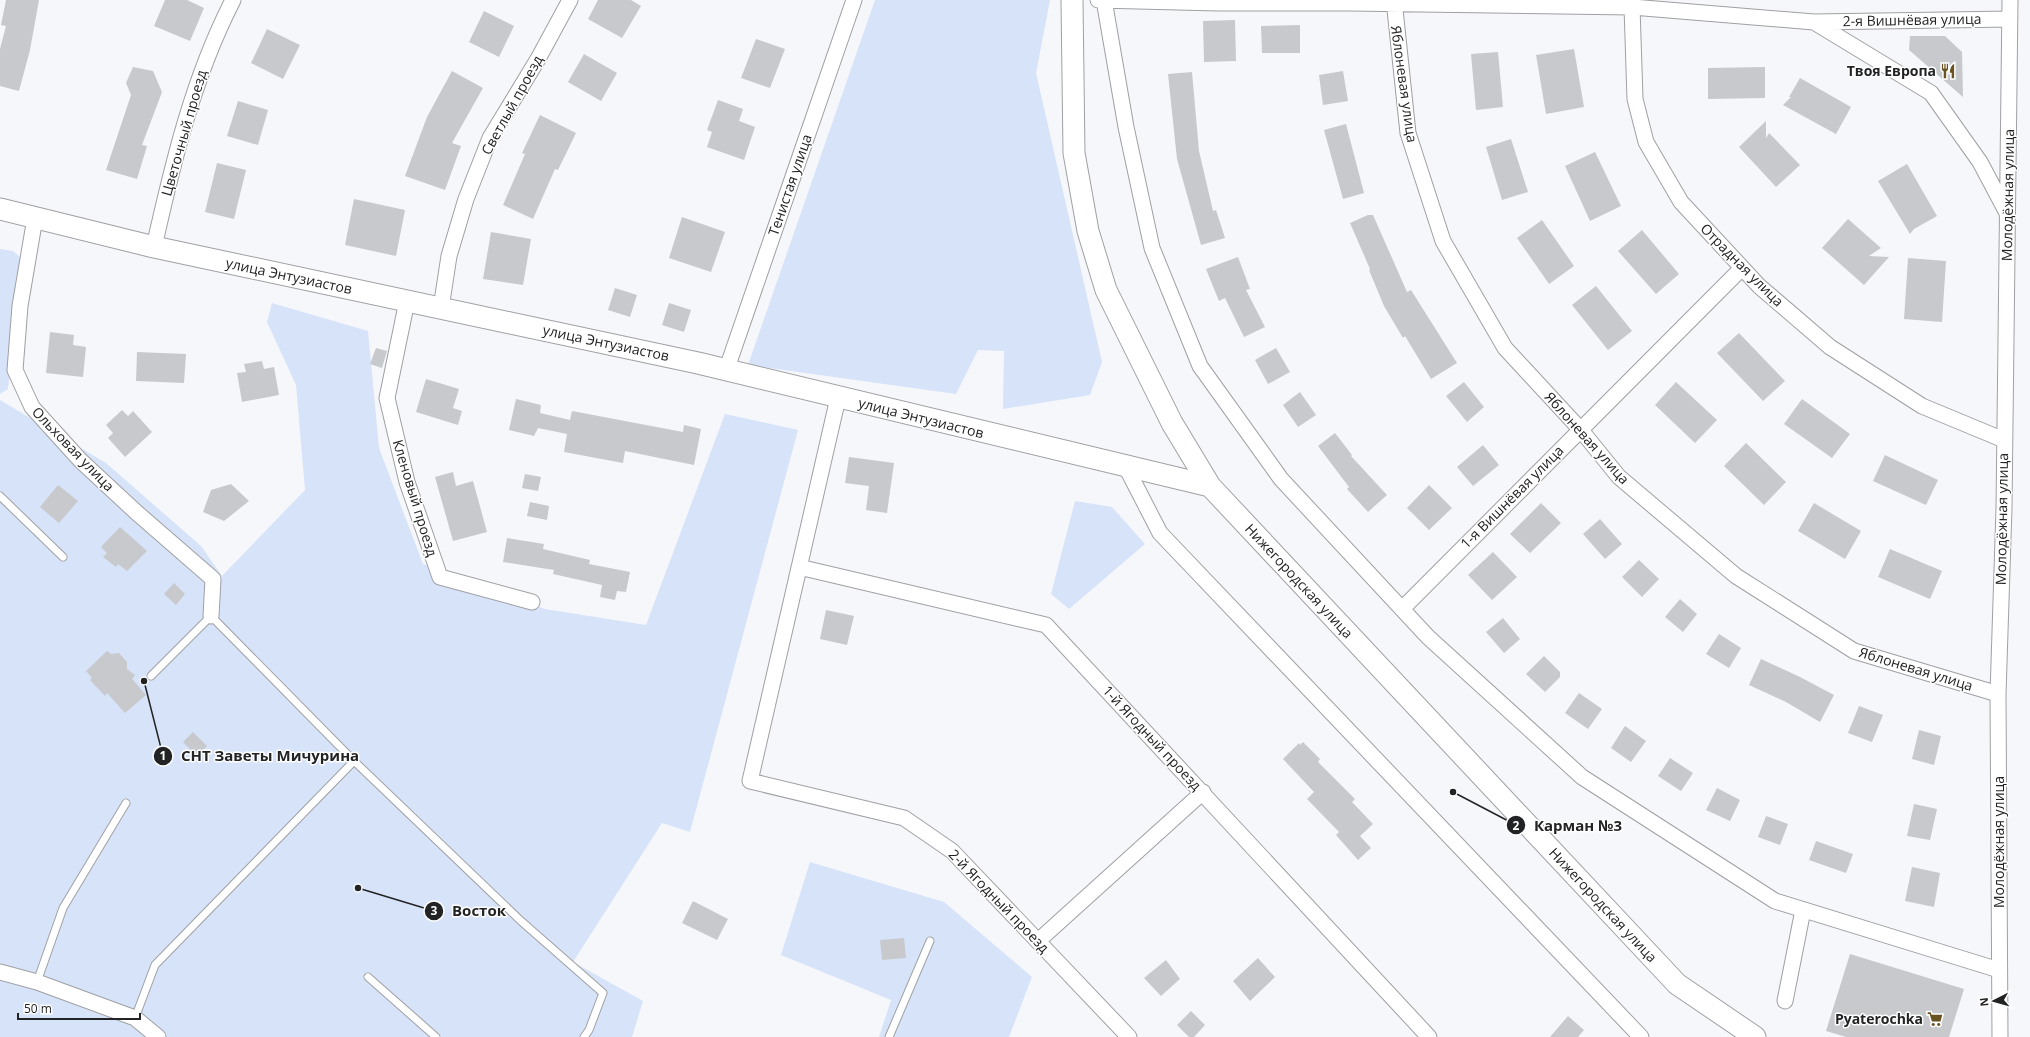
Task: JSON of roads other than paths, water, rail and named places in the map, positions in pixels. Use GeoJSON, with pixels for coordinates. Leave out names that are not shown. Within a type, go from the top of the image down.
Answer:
{"type":"FeatureCollection","features":[{"type":"Feature","properties":{"kind":"street","name":"Цветочный проезд"},"geometry":{"type":"LineString","coordinates":[[154,247],[173,164],[198,78],[233,0]]}},
{"type":"Feature","properties":{"kind":"street","name":"Светлый проезд"},"geometry":{"type":"LineString","coordinates":[[441,308],[449,256],[466,199],[490,138],[538,59],[570,0]]}},
{"type":"Feature","properties":{"kind":"street","name":"Тенистая улица"},"geometry":{"type":"LineString","coordinates":[[726,371],[854,0]]}},
{"type":"Feature","properties":{"kind":"street","name":"Нижегородская улица"},"geometry":{"type":"LineString","coordinates":[[1072,0],[1074,153],[1088,231],[1106,290],[1172,423],[1210,486],[1677,984],[1755,1037]]}},
{"type":"Feature","properties":{"kind":"street","name":"2-я Вишнёвая улица"},"geometry":{"type":"LineString","coordinates":[[1102,0],[1218,4],[1394,2],[1632,7],[1694,5],[1814,22],[2010,19]]}},
{"type":"Feature","properties":{"kind":"street"},"geometry":{"type":"LineString","coordinates":[[1102,0],[1126,127],[1152,248],[1200,366],[1281,479],[1428,637],[1582,777],[1775,901],[1999,970]]}},
{"type":"Feature","properties":{"kind":"street","name":"Молодёжная улица"},"geometry":{"type":"LineString","coordinates":[[2000,1037],[1998,694],[2004,508],[2010,0]]}},
{"type":"Feature","properties":{"kind":"street","name":"Яблоневая улица"},"geometry":{"type":"LineString","coordinates":[[1394,2],[1408,133],[1443,241],[1505,348],[1580,429],[1619,477],[1736,576],[1854,651],[1998,694]]}},
{"type":"Feature","properties":{"kind":"street","name":"Отрадная улица"},"geometry":{"type":"LineString","coordinates":[[1632,7],[1635,99],[1646,142],[1681,202],[1759,286],[1830,347],[1922,406],[2004,440]]}},
{"type":"Feature","properties":{"kind":"street","name":"2-я Вишнёвая улица"},"geometry":{"type":"LineString","coordinates":[[1814,22],[1931,93],[1980,162],[2008,216]]}},
{"type":"Feature","properties":{"kind":"street","name":"улица Энтузиастов"},"geometry":{"type":"LineString","coordinates":[[0,209],[154,247],[698,363],[838,398],[1210,486]]}},
{"type":"Feature","properties":{"kind":"street","name":"Ольховая улица"},"geometry":{"type":"LineString","coordinates":[[35,218],[20,306],[15,370],[32,407],[81,461],[136,512],[213,579],[211,616]]}},
{"type":"Feature","properties":{"kind":"street","name":"1-я Вишнёвая улица"},"geometry":{"type":"LineString","coordinates":[[1402,609],[1742,268]]}},
{"type":"Feature","properties":{"kind":"street","name":"Кленовый проезд"},"geometry":{"type":"LineString","coordinates":[[407,301],[387,398],[407,482],[440,577],[532,602]]}},
{"type":"Feature","properties":{"kind":"street"},"geometry":{"type":"LineString","coordinates":[[799,567],[838,398]]}},
{"type":"Feature","properties":{"kind":"street"},"geometry":{"type":"LineString","coordinates":[[1126,467],[1160,533],[1641,1037]]}},
{"type":"Feature","properties":{"kind":"street","name":"2-й Ягодный проезд"},"geometry":{"type":"LineString","coordinates":[[799,567],[750,781],[904,818],[952,851],[1129,1037]]}},
{"type":"Feature","properties":{"kind":"street","name":"1-й Ягодный проезд"},"geometry":{"type":"LineString","coordinates":[[799,567],[1046,625],[1429,1037]]}},
{"type":"Feature","properties":{"kind":"street"},"geometry":{"type":"LineString","coordinates":[[1038,941],[1202,792]]}},
{"type":"Feature","properties":{"kind":"street"},"geometry":{"type":"LineString","coordinates":[[1785,1001],[1803,910]]}},
{"type":"Feature","properties":{"kind":"street"},"geometry":{"type":"LineString","coordinates":[[0,972],[37,982],[135,1018],[158,1037]]}},
{"type":"Feature","properties":{"kind":"lane"},"geometry":{"type":"LineString","coordinates":[[0,496],[63,557]]}},
{"type":"Feature","properties":{"kind":"lane"},"geometry":{"type":"LineString","coordinates":[[151,676],[211,616],[354,761],[521,921],[604,993],[589,1030],[584,1037]]}},
{"type":"Feature","properties":{"kind":"lane"},"geometry":{"type":"LineString","coordinates":[[135,1018],[155,965],[354,761]]}},
{"type":"Feature","properties":{"kind":"lane"},"geometry":{"type":"LineString","coordinates":[[37,982],[63,908],[126,803]]}},
{"type":"Feature","properties":{"kind":"lane"},"geometry":{"type":"LineString","coordinates":[[889,1037],[930,941]]}},
{"type":"Feature","properties":{"kind":"lane"},"geometry":{"type":"LineString","coordinates":[[368,977],[436,1037]]}},
{"type":"Feature","properties":{"kind":"place","name":"Твоя Европа"},"geometry":{"type":"Point","coordinates":[1948,71]}},
{"type":"Feature","properties":{"kind":"place","name":"СНТ Заветы Мичурина"},"geometry":{"type":"Point","coordinates":[144,681]}},
{"type":"Feature","properties":{"kind":"place","name":"Карман №3"},"geometry":{"type":"Point","coordinates":[1453,792]}},
{"type":"Feature","properties":{"kind":"place","name":"Восток"},"geometry":{"type":"Point","coordinates":[358,888]}},
{"type":"Feature","properties":{"kind":"place","name":"Pyaterochka"},"geometry":{"type":"Point","coordinates":[1935,1019]}}]}
